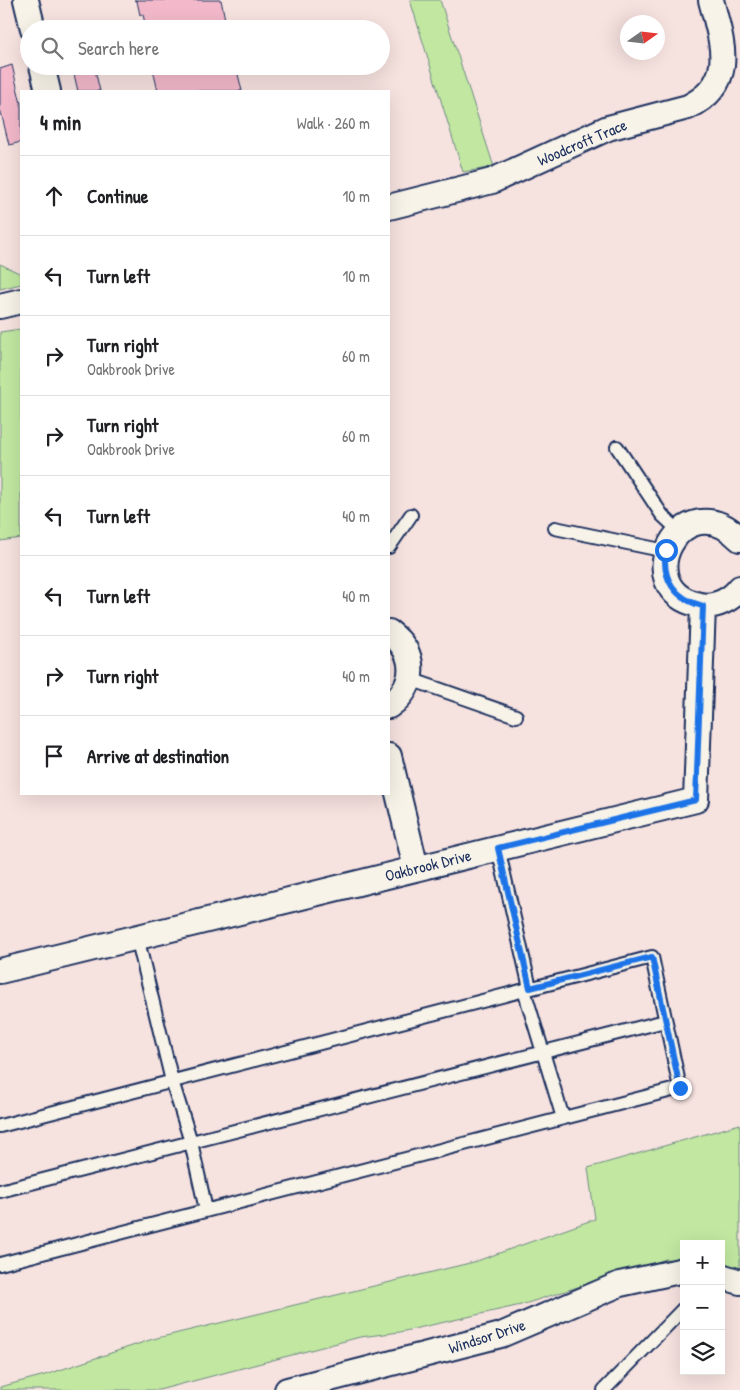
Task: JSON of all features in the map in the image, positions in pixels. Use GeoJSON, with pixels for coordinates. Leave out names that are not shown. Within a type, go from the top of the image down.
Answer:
{"type":"FeatureCollection","features":[{"type":"Feature","properties":{"kind":"street"},"geometry":{"type":"LineString","coordinates":[[26,0],[31,20]]}},
{"type":"Feature","properties":{"kind":"street","name":"Woodcroft Trace"},"geometry":{"type":"LineString","coordinates":[[390,207],[492,181],[608,128],[688,107],[706,96],[719,80],[723,59],[723,48],[711,0]]}},
{"type":"Feature","properties":{"kind":"street"},"geometry":{"type":"LineString","coordinates":[[44,75],[48,90]]}},
{"type":"Feature","properties":{"kind":"street"},"geometry":{"type":"LineString","coordinates":[[0,306],[20,301]]}},
{"type":"Feature","properties":{"kind":"street"},"geometry":{"type":"LineString","coordinates":[[740,539],[724,526],[705,522],[691,524],[680,531],[666,550],[664,563],[671,587],[691,603],[703,606],[717,604],[729,599],[740,588]]}},
{"type":"Feature","properties":{"kind":"street","name":"Oakbrook Drive"},"geometry":{"type":"LineString","coordinates":[[0,970],[696,800],[703,606]]}},
{"type":"Feature","properties":{"kind":"street"},"geometry":{"type":"LineString","coordinates":[[390,633],[400,640],[407,652],[411,665],[410,679],[398,699],[390,705]]}},
{"type":"Feature","properties":{"kind":"street"},"geometry":{"type":"LineString","coordinates":[[390,760],[416,868]]}},
{"type":"Feature","properties":{"kind":"street","name":"Windsor Drive"},"geometry":{"type":"LineString","coordinates":[[287,1390],[501,1335],[620,1284],[680,1271]]}},
{"type":"Feature","properties":{"kind":"street"},"geometry":{"type":"LineString","coordinates":[[725,1277],[740,1282]]}},
{"type":"Feature","properties":{"kind":"lane"},"geometry":{"type":"LineString","coordinates":[[617,447],[662,514],[680,531]]}},
{"type":"Feature","properties":{"kind":"lane"},"geometry":{"type":"LineString","coordinates":[[390,546],[411,515]]}},
{"type":"Feature","properties":{"kind":"lane"},"geometry":{"type":"LineString","coordinates":[[555,528],[666,550]]}},
{"type":"Feature","properties":{"kind":"lane"},"geometry":{"type":"LineString","coordinates":[[410,679],[516,716]]}},
{"type":"Feature","properties":{"kind":"lane"},"geometry":{"type":"LineString","coordinates":[[498,848],[542,1052],[563,1118]]}},
{"type":"Feature","properties":{"kind":"lane"},"geometry":{"type":"LineString","coordinates":[[137,937],[172,1081],[191,1142],[206,1210]]}},
{"type":"Feature","properties":{"kind":"lane"},"geometry":{"type":"LineString","coordinates":[[0,1126],[652,957],[680,1088],[0,1264]]}},
{"type":"Feature","properties":{"kind":"lane"},"geometry":{"type":"LineString","coordinates":[[0,1191],[665,1021]]}},
{"type":"Feature","properties":{"kind":"lane"},"geometry":{"type":"LineString","coordinates":[[604,1390],[680,1312]]}},
{"type":"Feature","properties":{"kind":"green space"},"geometry":{"type":"Polygon","coordinates":[[[410,0],[440,0],[494,167],[463,172],[410,0]]]}},
{"type":"Feature","properties":{"kind":"green space"},"geometry":{"type":"Polygon","coordinates":[[[0,264],[20,274],[20,284],[0,289],[0,264]]]}},
{"type":"Feature","properties":{"kind":"green space"},"geometry":{"type":"Polygon","coordinates":[[[20,329],[20,538],[0,541],[0,332],[20,329]]]}},
{"type":"Feature","properties":{"kind":"green space"},"geometry":{"type":"Polygon","coordinates":[[[740,1124],[740,1271],[725,1266],[725,1240],[680,1240],[680,1261],[666,1259],[521,1305],[400,1332],[360,1337],[159,1390],[0,1390],[0,1387],[45,1375],[153,1339],[474,1262],[595,1219],[588,1168],[740,1124]]]}},
{"type":"Feature","properties":{"kind":"building"},"geometry":{"type":"Polygon","coordinates":[[[134,0],[221,0],[225,20],[144,20],[143,14],[140,15],[137,1],[134,0]]]}},
{"type":"Feature","properties":{"kind":"building"},"geometry":{"type":"Polygon","coordinates":[[[12,65],[20,100],[20,142],[9,145],[0,108],[0,69],[12,65]]]}},
{"type":"Feature","properties":{"kind":"building"},"geometry":{"type":"Polygon","coordinates":[[[74,75],[96,75],[100,90],[78,90],[74,75]]]}},
{"type":"Feature","properties":{"kind":"building"},"geometry":{"type":"Polygon","coordinates":[[[154,75],[238,75],[242,90],[158,90],[154,75]]]}},
{"type":"Feature","properties":{"kind":"route"},"geometry":{"type":"LineString","coordinates":[[666,550],[664,563],[666,576],[671,587],[691,603],[703,606],[696,800],[498,848],[530,988],[652,957],[680,1088]]}}]}
